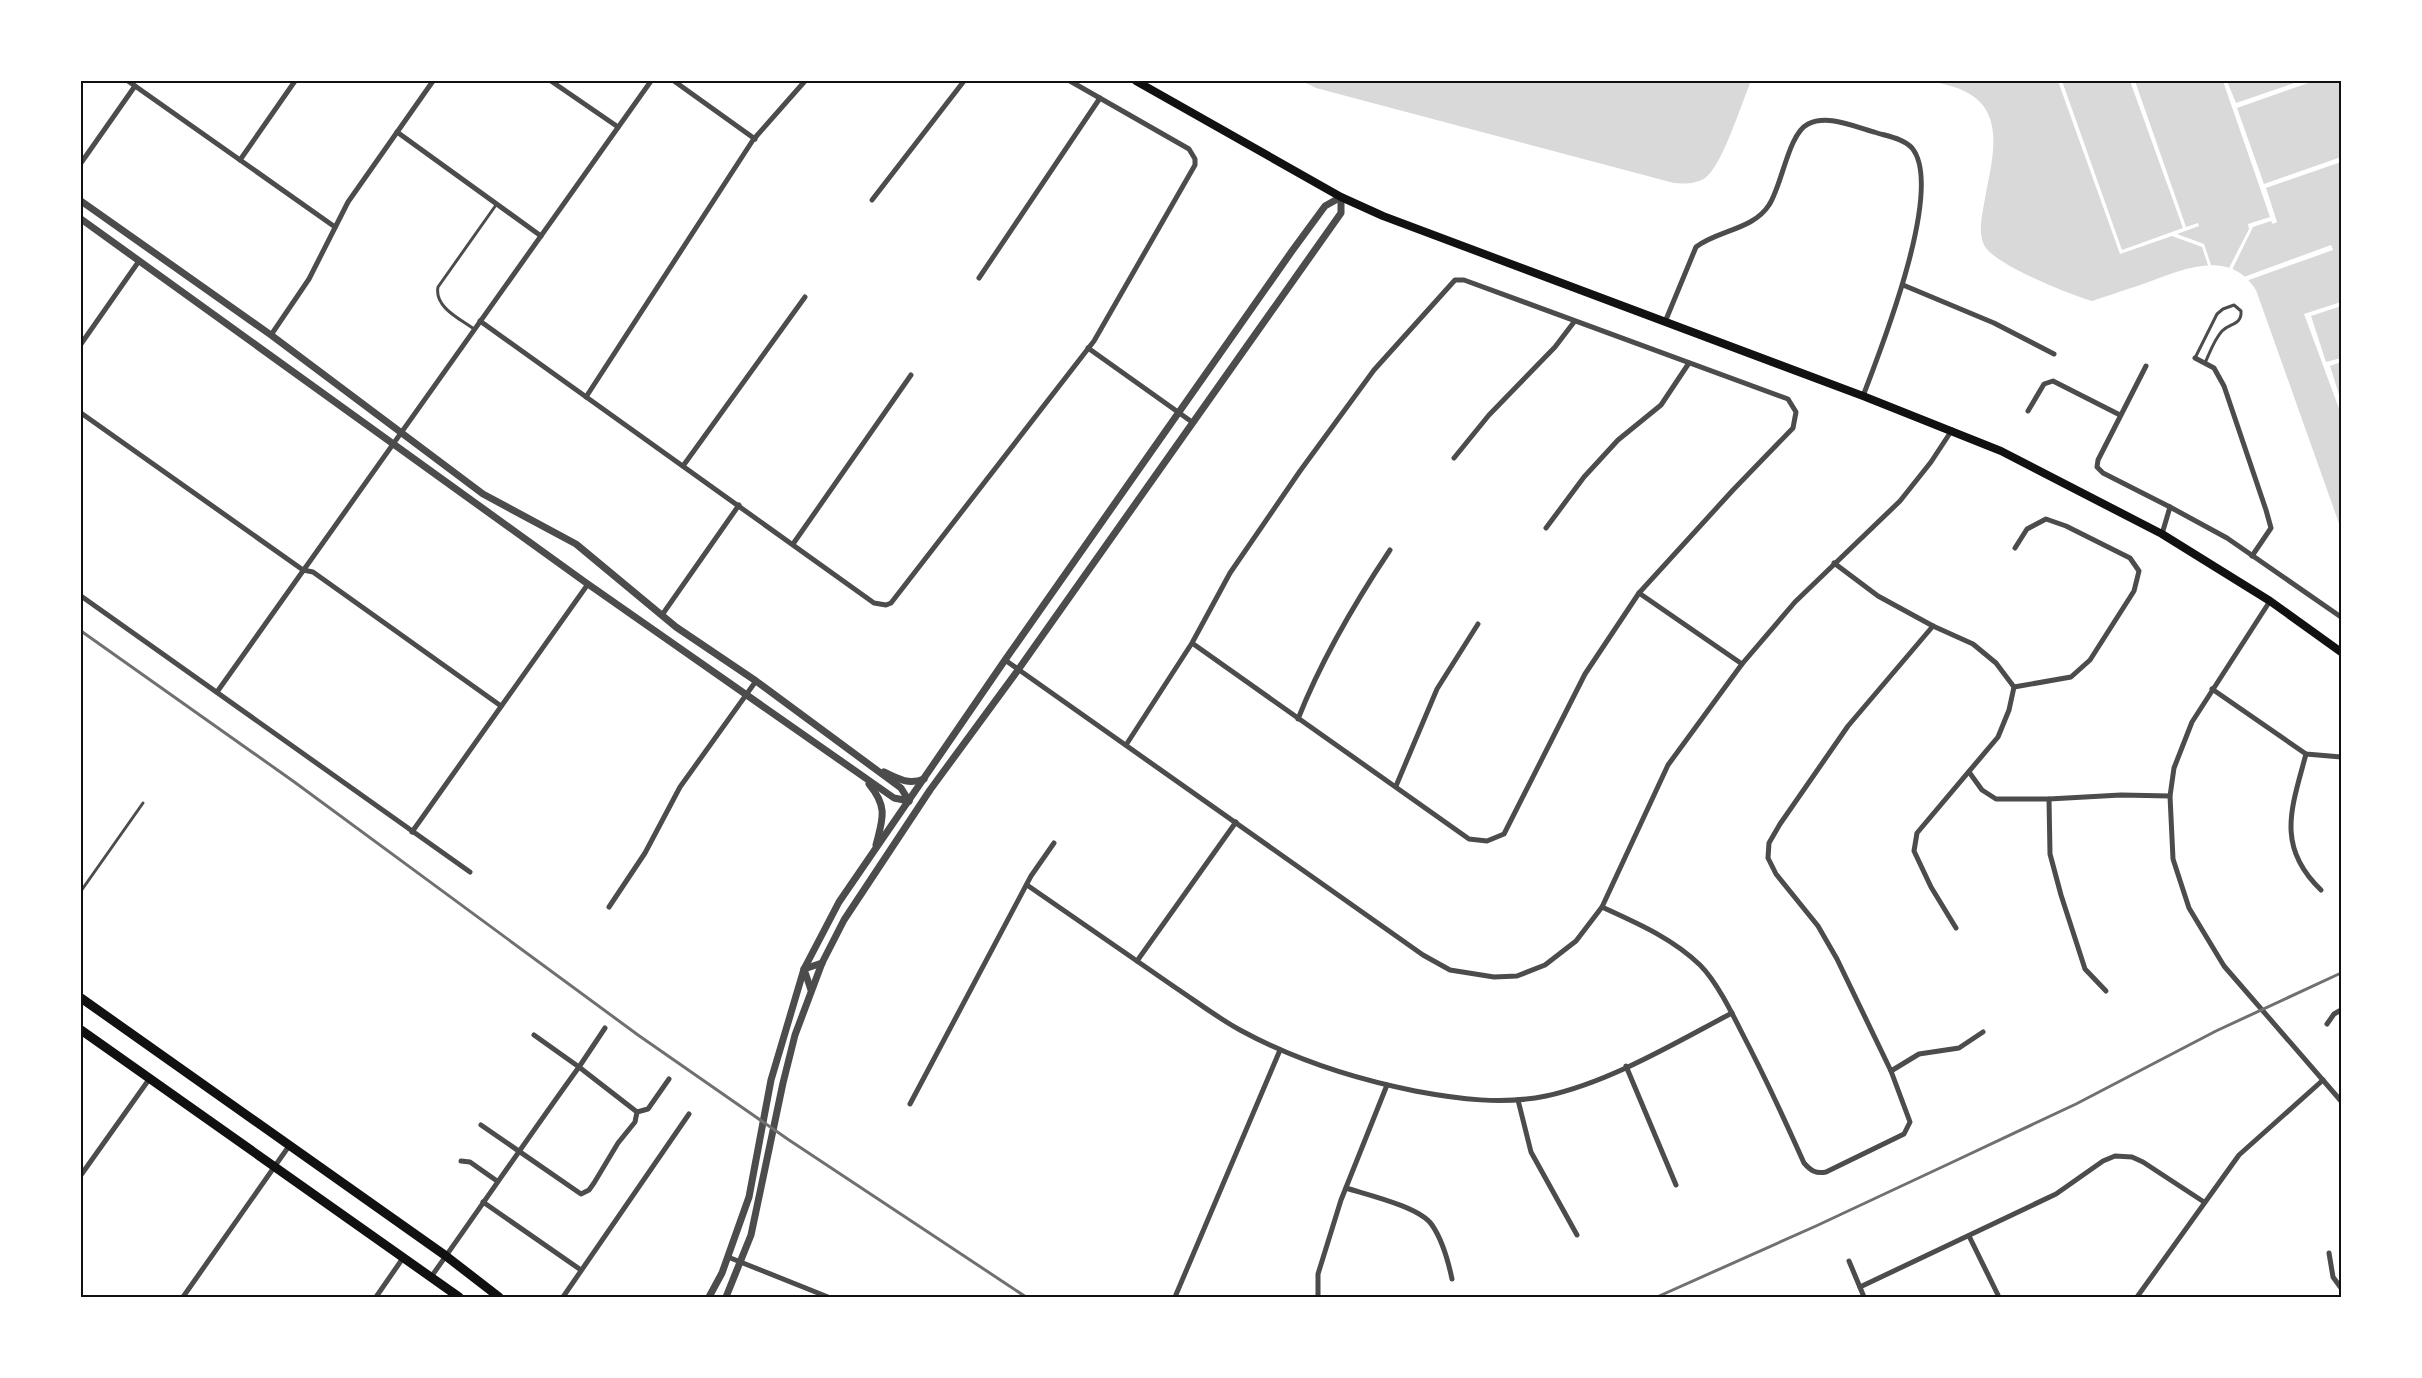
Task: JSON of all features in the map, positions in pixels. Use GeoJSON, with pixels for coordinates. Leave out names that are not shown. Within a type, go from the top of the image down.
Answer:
{"type":"FeatureCollection","features":[{"type":"Feature","properties":{"kind":"highway"},"geometry":{"type":"LineString","coordinates":[[81,998],[446,1256],[499,1297]]}},
{"type":"Feature","properties":{"kind":"highway"},"geometry":{"type":"LineString","coordinates":[[81,1030],[459,1297]]}},
{"type":"Feature","properties":{"kind":"main road"},"geometry":{"type":"LineString","coordinates":[[1136,81],[1341,197],[1383,216],[1863,396],[2001,451],[2162,534],[2270,601],[2341,652]]}},
{"type":"Feature","properties":{"kind":"street"},"geometry":{"type":"LineString","coordinates":[[128,81],[335,227]]}},
{"type":"Feature","properties":{"kind":"street"},"geometry":{"type":"LineString","coordinates":[[240,160],[295,81]]}},
{"type":"Feature","properties":{"kind":"street"},"geometry":{"type":"LineString","coordinates":[[271,335],[309,279],[348,202],[433,81]]}},
{"type":"Feature","properties":{"kind":"street"},"geometry":{"type":"LineString","coordinates":[[551,81],[618,127]]}},
{"type":"Feature","properties":{"kind":"street"},"geometry":{"type":"LineString","coordinates":[[217,692],[651,81]]}},
{"type":"Feature","properties":{"kind":"street"},"geometry":{"type":"LineString","coordinates":[[674,81],[754,139]]}},
{"type":"Feature","properties":{"kind":"street"},"geometry":{"type":"LineString","coordinates":[[586,397],[754,139],[805,81]]}},
{"type":"Feature","properties":{"kind":"street"},"geometry":{"type":"LineString","coordinates":[[872,200],[964,81]]}},
{"type":"Feature","properties":{"kind":"street"},"geometry":{"type":"LineString","coordinates":[[480,321],[874,603],[879,605],[891,603],[1088,348],[1193,171],[1195,159],[1189,149],[1070,81]]}},
{"type":"Feature","properties":{"kind":"street"},"geometry":{"type":"LineString","coordinates":[[81,163],[135,86]]}},
{"type":"Feature","properties":{"kind":"street"},"geometry":{"type":"LineString","coordinates":[[980,278],[1100,98]]}},
{"type":"Feature","properties":{"kind":"street"},"geometry":{"type":"LineString","coordinates":[[1665,322],[1696,247],[1704,241],[1762,215],[1771,203],[1797,137],[1806,125],[1821,120],[1838,122],[1900,140],[1911,147],[1919,160],[1922,184],[1908,272],[1863,396]]}},
{"type":"Feature","properties":{"kind":"street"},"geometry":{"type":"LineString","coordinates":[[397,132],[541,236]]}},
{"type":"Feature","properties":{"kind":"street"},"geometry":{"type":"LineString","coordinates":[[709,1297],[728,1257],[749,1197],[771,1080],[804,969],[839,902],[1178,411],[1325,206],[1341,197],[1341,213],[930,790],[844,920],[822,963],[795,1035],[760,1198],[742,1262],[726,1297]]}},
{"type":"Feature","properties":{"kind":"street"},"geometry":{"type":"LineString","coordinates":[[81,201],[271,335],[400,434],[483,494],[576,544],[676,627],[756,681],[901,788],[909,801],[907,824]]}},
{"type":"Feature","properties":{"kind":"street"},"geometry":{"type":"LineString","coordinates":[[81,219],[394,442],[588,584],[894,798],[909,801],[930,790]]}},
{"type":"Feature","properties":{"kind":"street"},"geometry":{"type":"LineString","coordinates":[[81,344],[139,261]]}},
{"type":"Feature","properties":{"kind":"street"},"geometry":{"type":"LineString","coordinates":[[1126,745],[1192,643],[1230,573],[1300,471],[1374,370],[1455,280],[1464,280],[1788,399],[1796,412],[1793,428],[1639,593],[1585,674],[1504,834],[1487,841],[1469,839],[1192,643]]}},
{"type":"Feature","properties":{"kind":"street"},"geometry":{"type":"LineString","coordinates":[[1903,285],[1994,323],[2054,354]]}},
{"type":"Feature","properties":{"kind":"street"},"geometry":{"type":"LineString","coordinates":[[683,466],[805,297]]}},
{"type":"Feature","properties":{"kind":"street"},"geometry":{"type":"LineString","coordinates":[[1454,458],[1489,415],[1555,347],[1574,322]]}},
{"type":"Feature","properties":{"kind":"street"},"geometry":{"type":"LineString","coordinates":[[1088,348],[1192,422]]}},
{"type":"Feature","properties":{"kind":"street"},"geometry":{"type":"LineString","coordinates":[[2195,357],[2214,368],[2224,386],[2266,510],[2271,528],[2253,556]]}},
{"type":"Feature","properties":{"kind":"street"},"geometry":{"type":"LineString","coordinates":[[1546,528],[1584,477],[1618,440],[1661,405],[1689,363]]}},
{"type":"Feature","properties":{"kind":"street"},"geometry":{"type":"LineString","coordinates":[[2146,366],[2098,460],[2097,467],[2103,473],[2227,538],[2341,618]]}},
{"type":"Feature","properties":{"kind":"street"},"geometry":{"type":"LineString","coordinates":[[793,544],[911,375]]}},
{"type":"Feature","properties":{"kind":"street"},"geometry":{"type":"LineString","coordinates":[[2028,411],[2044,384],[2053,381],[2120,415]]}},
{"type":"Feature","properties":{"kind":"street"},"geometry":{"type":"LineString","coordinates":[[81,413],[303,570],[313,572],[501,706]]}},
{"type":"Feature","properties":{"kind":"street"},"geometry":{"type":"LineString","coordinates":[[1005,660],[1423,955],[1450,970],[1494,977],[1517,976],[1545,965],[1576,941],[1602,907],[1668,765],[1742,664],[1795,602],[1900,501],[1931,462],[1952,430]]}},
{"type":"Feature","properties":{"kind":"street"},"geometry":{"type":"LineString","coordinates":[[662,615],[739,505]]}},
{"type":"Feature","properties":{"kind":"street"},"geometry":{"type":"LineString","coordinates":[[2162,534],[2170,507]]}},
{"type":"Feature","properties":{"kind":"street"},"geometry":{"type":"LineString","coordinates":[[2014,548],[2027,530],[2046,519],[2066,526],[2130,558],[2139,571],[2134,591],[2090,660],[2071,677],[2055,682],[2014,687]]}},
{"type":"Feature","properties":{"kind":"street"},"geometry":{"type":"LineString","coordinates":[[1298,719],[1324,658],[1350,611],[1390,550]]}},
{"type":"Feature","properties":{"kind":"street"},"geometry":{"type":"LineString","coordinates":[[1834,563],[1878,596],[1933,626],[1973,644],[1996,663],[2014,687],[2009,710],[1998,738],[1917,833],[1914,851],[1931,887],[1956,928]]}},
{"type":"Feature","properties":{"kind":"street"},"geometry":{"type":"LineString","coordinates":[[412,832],[588,584]]}},
{"type":"Feature","properties":{"kind":"street"},"geometry":{"type":"LineString","coordinates":[[1639,593],[1742,664]]}},
{"type":"Feature","properties":{"kind":"street"},"geometry":{"type":"LineString","coordinates":[[81,596],[470,872]]}},
{"type":"Feature","properties":{"kind":"street"},"geometry":{"type":"LineString","coordinates":[[2270,601],[2192,722],[2174,768],[2170,796],[2173,859],[2189,908],[2224,966],[2341,1101]]}},
{"type":"Feature","properties":{"kind":"street"},"geometry":{"type":"LineString","coordinates":[[1396,786],[1437,689],[1478,624]]}},
{"type":"Feature","properties":{"kind":"street"},"geometry":{"type":"LineString","coordinates":[[1602,907],[1650,929],[1675,944],[1702,966],[1732,1013],[1774,1094],[1804,1163],[1813,1171],[1826,1172],[1904,1134],[1910,1122],[1891,1071],[1837,959],[1818,926],[1776,873],[1768,858],[1769,843],[1780,824],[1848,726],[1933,626]]}},
{"type":"Feature","properties":{"kind":"street"},"geometry":{"type":"LineString","coordinates":[[609,907],[645,853],[680,787],[756,681]]}},
{"type":"Feature","properties":{"kind":"street"},"geometry":{"type":"LineString","coordinates":[[2212,689],[2306,754],[2341,757]]}},
{"type":"Feature","properties":{"kind":"street"},"geometry":{"type":"LineString","coordinates":[[2306,754],[2290,814],[2293,853],[2306,876],[2321,890]]}},
{"type":"Feature","properties":{"kind":"street"},"geometry":{"type":"LineString","coordinates":[[871,766],[908,782],[924,779]]}},
{"type":"Feature","properties":{"kind":"street"},"geometry":{"type":"LineString","coordinates":[[1969,772],[1982,790],[1996,799],[2121,795],[2170,796]]}},
{"type":"Feature","properties":{"kind":"street"},"geometry":{"type":"LineString","coordinates":[[863,776],[880,797],[882,804],[883,817],[874,850]]}},
{"type":"Feature","properties":{"kind":"street"},"geometry":{"type":"LineString","coordinates":[[2049,799],[2050,854],[2061,895],[2085,969],[2106,991]]}},
{"type":"Feature","properties":{"kind":"street"},"geometry":{"type":"LineString","coordinates":[[1137,961],[1236,822]]}},
{"type":"Feature","properties":{"kind":"street"},"geometry":{"type":"LineString","coordinates":[[910,1104],[1027,885],[1054,843]]}},
{"type":"Feature","properties":{"kind":"street"},"geometry":{"type":"LineString","coordinates":[[1027,885],[1239,1029],[1280,1050],[1314,1063],[1387,1085],[1435,1095],[1485,1100],[1518,1100],[1547,1095],[1588,1083],[1732,1013]]}},
{"type":"Feature","properties":{"kind":"street"},"geometry":{"type":"LineString","coordinates":[[804,969],[822,963]]}},
{"type":"Feature","properties":{"kind":"street"},"geometry":{"type":"LineString","coordinates":[[804,969],[811,990]]}},
{"type":"Feature","properties":{"kind":"street"},"geometry":{"type":"LineString","coordinates":[[2327,1023],[2334,1014],[2341,1010]]}},
{"type":"Feature","properties":{"kind":"street"},"geometry":{"type":"LineString","coordinates":[[431,1277],[605,1028]]}},
{"type":"Feature","properties":{"kind":"street"},"geometry":{"type":"LineString","coordinates":[[1891,1071],[1919,1054],[1959,1048],[1983,1032]]}},
{"type":"Feature","properties":{"kind":"street"},"geometry":{"type":"LineString","coordinates":[[534,1035],[637,1112]]}},
{"type":"Feature","properties":{"kind":"street"},"geometry":{"type":"LineString","coordinates":[[1175,1297],[1280,1050]]}},
{"type":"Feature","properties":{"kind":"street"},"geometry":{"type":"LineString","coordinates":[[1626,1066],[1676,1185]]}},
{"type":"Feature","properties":{"kind":"street"},"geometry":{"type":"LineString","coordinates":[[81,1175],[150,1078]]}},
{"type":"Feature","properties":{"kind":"street"},"geometry":{"type":"LineString","coordinates":[[637,1112],[648,1109],[669,1079]]}},
{"type":"Feature","properties":{"kind":"street"},"geometry":{"type":"LineString","coordinates":[[2139,1296],[2239,1155],[2323,1080]]}},
{"type":"Feature","properties":{"kind":"street"},"geometry":{"type":"LineString","coordinates":[[1318,1297],[1318,1274],[1346,1188],[1387,1085]]}},
{"type":"Feature","properties":{"kind":"street"},"geometry":{"type":"LineString","coordinates":[[1518,1100],[1531,1152],[1577,1235]]}},
{"type":"Feature","properties":{"kind":"street"},"geometry":{"type":"LineString","coordinates":[[481,1125],[576,1192],[585,1193],[594,1183],[618,1143],[635,1122],[637,1112]]}},
{"type":"Feature","properties":{"kind":"street"},"geometry":{"type":"LineString","coordinates":[[563,1297],[689,1114]]}},
{"type":"Feature","properties":{"kind":"street"},"geometry":{"type":"LineString","coordinates":[[183,1297],[290,1146]]}},
{"type":"Feature","properties":{"kind":"street"},"geometry":{"type":"LineString","coordinates":[[1860,1287],[2056,1194],[2095,1166],[2115,1156],[2132,1157],[2143,1162],[2204,1202]]}},
{"type":"Feature","properties":{"kind":"street"},"geometry":{"type":"LineString","coordinates":[[461,1161],[470,1162],[497,1181]]}},
{"type":"Feature","properties":{"kind":"street"},"geometry":{"type":"LineString","coordinates":[[1346,1188],[1415,1212],[1432,1224],[1446,1254],[1452,1279]]}},
{"type":"Feature","properties":{"kind":"street"},"geometry":{"type":"LineString","coordinates":[[483,1202],[581,1270]]}},
{"type":"Feature","properties":{"kind":"street"},"geometry":{"type":"LineString","coordinates":[[1968,1236],[1998,1295]]}},
{"type":"Feature","properties":{"kind":"street"},"geometry":{"type":"LineString","coordinates":[[2329,1252],[2333,1277],[2341,1288]]}},
{"type":"Feature","properties":{"kind":"street"},"geometry":{"type":"LineString","coordinates":[[728,1257],[828,1297]]}},
{"type":"Feature","properties":{"kind":"street"},"geometry":{"type":"LineString","coordinates":[[376,1297],[403,1258]]}},
{"type":"Feature","properties":{"kind":"street"},"geometry":{"type":"LineString","coordinates":[[1849,1261],[1864,1297]]}},
{"type":"Feature","properties":{"kind":"street"},"geometry":{"type":"LineString","coordinates":[[807,1297],[810,1290]]}},
{"type":"Feature","properties":{"kind":"lane"},"geometry":{"type":"LineString","coordinates":[[474,329],[439,303],[438,287],[497,204]]}},
{"type":"Feature","properties":{"kind":"lane"},"geometry":{"type":"LineString","coordinates":[[2195,357],[2217,314],[2234,305],[2241,311],[2241,316],[2238,322],[2221,333],[2205,363]]}},
{"type":"Feature","properties":{"kind":"lane"},"geometry":{"type":"LineString","coordinates":[[81,891],[143,803]]}},
{"type":"Feature","properties":{"kind":"shaded area"},"geometry":{"type":"Polygon","coordinates":[[[1302,81],[1751,81],[1725,148],[1711,172],[1701,180],[1674,183],[1316,88],[1302,81]]]}},
{"type":"Feature","properties":{"kind":"shaded area"},"geometry":{"type":"Polygon","coordinates":[[[1931,81],[2341,81],[2341,529],[2256,290],[2245,277],[2233,269],[2220,266],[2190,268],[2092,301],[2051,286],[2002,261],[1990,253],[1981,235],[1993,142],[1988,113],[1979,101],[1966,92],[1931,81]]]}},
{"type":"Feature","properties":{"kind":"pier"},"geometry":{"type":"Polygon","coordinates":[[[2058,81],[2062,81],[2122,250],[2183,228],[2130,81],[2135,81],[2186,227],[2198,223],[2199,226],[2177,234],[2204,244],[2212,268],[2209,268],[2202,247],[2172,236],[2120,254],[2058,81]]]}},
{"type":"Feature","properties":{"kind":"pier"},"geometry":{"type":"Polygon","coordinates":[[[2223,81],[2227,81],[2236,103],[2300,81],[2314,81],[2237,108],[2264,184],[2341,157],[2341,162],[2266,188],[2277,222],[2273,224],[2271,221],[2253,227],[2231,272],[2228,270],[2249,229],[2248,224],[2270,217],[2223,81]]]}},
{"type":"Feature","properties":{"kind":"pier"},"geometry":{"type":"Polygon","coordinates":[[[2331,245],[2333,250],[2246,281],[2241,278],[2331,245]]]}},
{"type":"Feature","properties":{"kind":"pier"},"geometry":{"type":"Polygon","coordinates":[[[2341,302],[2341,306],[2311,316],[2326,362],[2341,358],[2341,362],[2330,366],[2341,401],[2341,414],[2304,314],[2341,302]]]}},
{"type":"Feature","properties":{"kind":"railway"},"geometry":{"type":"LineString","coordinates":[[81,631],[293,781],[638,1035],[789,1140],[1026,1297]]}},
{"type":"Feature","properties":{"kind":"railway"},"geometry":{"type":"LineString","coordinates":[[1657,1297],[1816,1226],[2076,1104],[2216,1031],[2341,973]]}}]}
